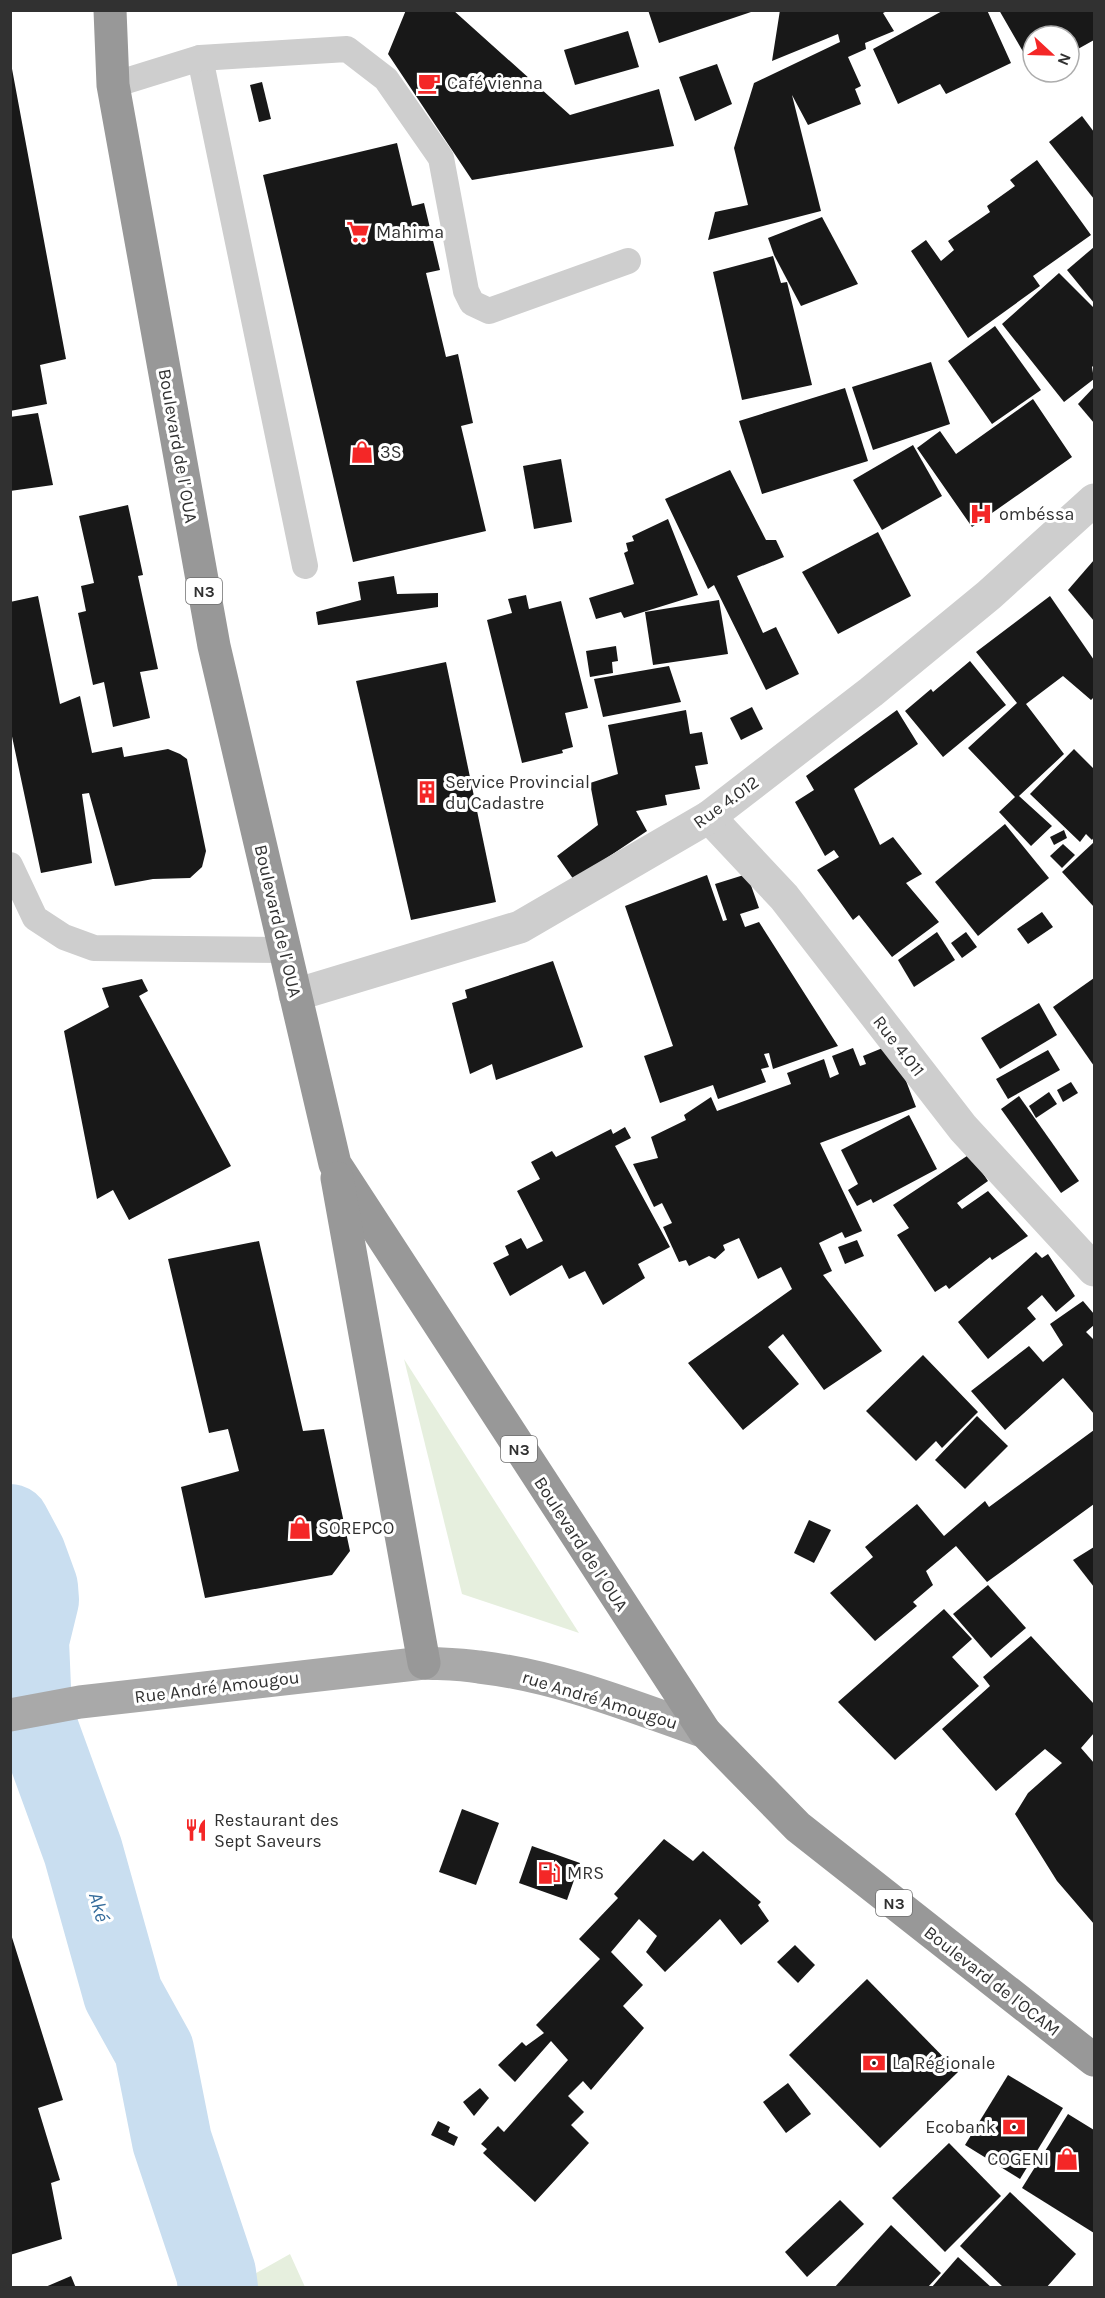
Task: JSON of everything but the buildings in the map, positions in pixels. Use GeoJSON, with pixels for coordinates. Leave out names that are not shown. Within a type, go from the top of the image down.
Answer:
{"type":"FeatureCollection","features":[{"type":"Feature","properties":{"kind":"highway","name":"Boulevard de l' OUA"},"geometry":{"type":"LineString","coordinates":[[110,10],[113,86],[214,646],[334,1164],[705,1732]]}},
{"type":"Feature","properties":{"kind":"highway"},"geometry":{"type":"LineString","coordinates":[[334,1164],[424,1663]]}},
{"type":"Feature","properties":{"kind":"highway","name":"Boulevard de l'OCAM"},"geometry":{"type":"LineString","coordinates":[[705,1732],[798,1827],[1089,2047]]}},
{"type":"Feature","properties":{"kind":"main road","name":"Rue André Amougou"},"geometry":{"type":"LineString","coordinates":[[10,1715],[80,1702],[424,1663]]}},
{"type":"Feature","properties":{"kind":"main road","name":"rue André Amougou"},"geometry":{"type":"LineString","coordinates":[[424,1663],[479,1667],[542,1678],[615,1700],[705,1732]]}},
{"type":"Feature","properties":{"kind":"street","name":"Rue 4.012"},"geometry":{"type":"LineString","coordinates":[[295,995],[520,927],[709,817],[898,670],[989,595],[1095,500]]}},
{"type":"Feature","properties":{"kind":"street","name":"Rue 4.011"},"geometry":{"type":"LineString","coordinates":[[709,817],[784,897],[963,1128],[1095,1270]]}},
{"type":"Feature","properties":{"kind":"lane"},"geometry":{"type":"LineString","coordinates":[[113,86],[200,58],[347,49],[386,79],[441,158],[466,291],[472,303],[489,311],[628,261]]}},
{"type":"Feature","properties":{"kind":"lane"},"geometry":{"type":"LineString","coordinates":[[200,58],[304,566]]}},
{"type":"Feature","properties":{"kind":"lane"},"geometry":{"type":"LineString","coordinates":[[10,865],[35,918],[64,937],[94,948],[285,950]]}},
{"type":"Feature","properties":{"kind":"green space"},"geometry":{"type":"Polygon","coordinates":[[[404,1359],[579,1633],[462,1594],[404,1359]]]}},
{"type":"Feature","properties":{"kind":"green space"},"geometry":{"type":"Polygon","coordinates":[[[290,2254],[305,2287],[231,2287],[290,2254]]]}},
{"type":"Feature","properties":{"kind":"waterway","name":"Aké"},"geometry":{"type":"LineString","coordinates":[[10,1524],[26,1554],[38,1587],[39,1600],[29,1641],[32,1711],[83,1851],[123,1994],[154,2050],[172,2141],[216,2273],[218,2288]]}},
{"type":"Feature","properties":{"kind":"place","name":"Café vienna"},"geometry":{"type":"Point","coordinates":[429,83]}},
{"type":"Feature","properties":{"kind":"place","name":"Mahima"},"geometry":{"type":"Point","coordinates":[358,232]}},
{"type":"Feature","properties":{"kind":"place","name":"3S"},"geometry":{"type":"Point","coordinates":[362,452]}},
{"type":"Feature","properties":{"kind":"place","name":"ombéssa"},"geometry":{"type":"Point","coordinates":[981,514]}},
{"type":"Feature","properties":{"kind":"place","name":"Service Provincial du Cadastre"},"geometry":{"type":"Point","coordinates":[427,792]}},
{"type":"Feature","properties":{"kind":"place","name":"SOREPCO"},"geometry":{"type":"Point","coordinates":[300,1528]}},
{"type":"Feature","properties":{"kind":"place","name":"Restaurant des Sept Saveurs"},"geometry":{"type":"Point","coordinates":[196,1830]}},
{"type":"Feature","properties":{"kind":"place","name":"MRS"},"geometry":{"type":"Point","coordinates":[549,1873]}},
{"type":"Feature","properties":{"kind":"place","name":"La Régionale"},"geometry":{"type":"Point","coordinates":[874,2063]}},
{"type":"Feature","properties":{"kind":"place","name":"Ecobank"},"geometry":{"type":"Point","coordinates":[1014,2127]}},
{"type":"Feature","properties":{"kind":"place","name":"COGENI"},"geometry":{"type":"Point","coordinates":[1067,2159]}}]}
